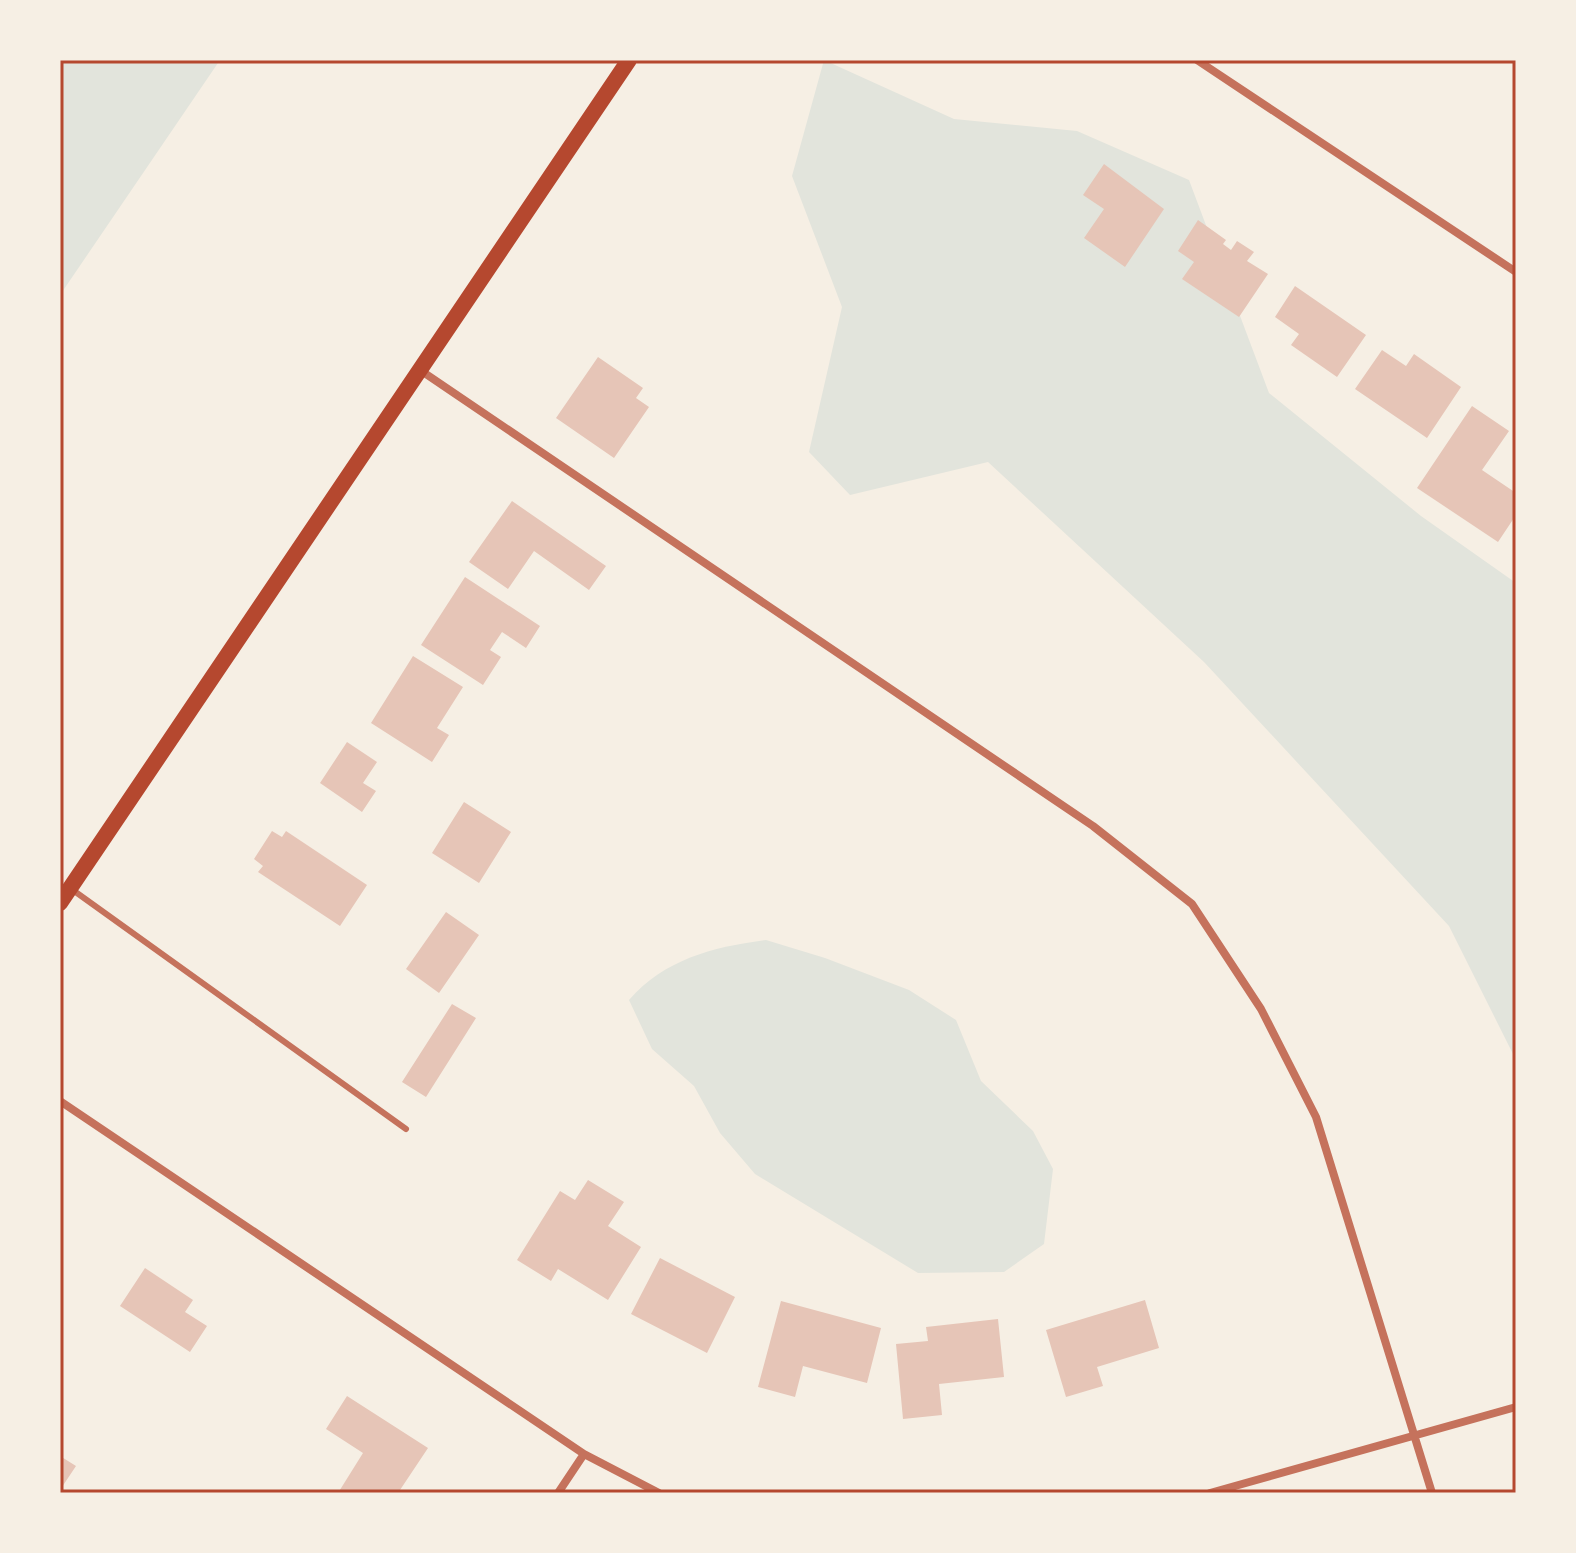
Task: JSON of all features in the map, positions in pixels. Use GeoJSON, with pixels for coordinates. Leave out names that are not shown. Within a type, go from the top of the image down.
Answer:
{"type":"FeatureCollection","features":[{"type":"Feature","properties":{"kind":"main road"},"geometry":{"type":"LineString","coordinates":[[60,903],[629,60]]}},
{"type":"Feature","properties":{"kind":"street"},"geometry":{"type":"LineString","coordinates":[[1197,60],[1516,272]]}},
{"type":"Feature","properties":{"kind":"street"},"geometry":{"type":"LineString","coordinates":[[419,370],[1093,826],[1192,904],[1261,1009],[1316,1117],[1432,1493]]}},
{"type":"Feature","properties":{"kind":"street"},"geometry":{"type":"LineString","coordinates":[[60,1101],[584,1454],[659,1493]]}},
{"type":"Feature","properties":{"kind":"street"},"geometry":{"type":"LineString","coordinates":[[1210,1493],[1516,1407]]}},
{"type":"Feature","properties":{"kind":"street"},"geometry":{"type":"LineString","coordinates":[[558,1493],[584,1454]]}},
{"type":"Feature","properties":{"kind":"lane"},"geometry":{"type":"LineString","coordinates":[[70,888],[406,1129]]}},
{"type":"Feature","properties":{"kind":"shaded area"},"geometry":{"type":"Polygon","coordinates":[[[60,60],[220,60],[60,295],[60,60]]]}},
{"type":"Feature","properties":{"kind":"shaded area"},"geometry":{"type":"Polygon","coordinates":[[[824,60],[954,119],[1077,131],[1189,180],[1269,393],[1421,516],[1516,583],[1516,1060],[1449,926],[1204,662],[988,462],[850,495],[809,452],[842,307],[792,176],[824,60]]]}},
{"type":"Feature","properties":{"kind":"shaded area"},"geometry":{"type":"Polygon","coordinates":[[[766,940],[825,958],[909,990],[956,1020],[981,1081],[1033,1131],[1053,1169],[1044,1244],[1004,1272],[918,1273],[755,1174],[720,1133],[694,1086],[652,1049],[629,1000],[658,974],[691,957],[766,940]]]}},
{"type":"Feature","properties":{"kind":"building"},"geometry":{"type":"Polygon","coordinates":[[[1104,164],[1164,209],[1125,267],[1084,238],[1104,209],[1083,195],[1104,164]]]}},
{"type":"Feature","properties":{"kind":"building"},"geometry":{"type":"Polygon","coordinates":[[[1198,220],[1226,240],[1223,244],[1231,250],[1237,241],[1254,252],[1247,261],[1268,274],[1239,317],[1182,279],[1194,262],[1178,251],[1198,220]]]}},
{"type":"Feature","properties":{"kind":"building"},"geometry":{"type":"Polygon","coordinates":[[[1295,286],[1366,335],[1337,377],[1291,345],[1299,334],[1275,317],[1295,286]]]}},
{"type":"Feature","properties":{"kind":"building"},"geometry":{"type":"Polygon","coordinates":[[[1382,350],[1406,366],[1414,354],[1461,387],[1427,438],[1355,389],[1382,350]]]}},
{"type":"Feature","properties":{"kind":"building"},"geometry":{"type":"Polygon","coordinates":[[[598,357],[643,388],[636,398],[649,407],[614,458],[556,418],[598,357]]]}},
{"type":"Feature","properties":{"kind":"building"},"geometry":{"type":"Polygon","coordinates":[[[1472,406],[1509,431],[1482,470],[1516,493],[1516,515],[1498,542],[1417,488],[1472,406]]]}},
{"type":"Feature","properties":{"kind":"building"},"geometry":{"type":"Polygon","coordinates":[[[512,501],[606,566],[589,590],[534,551],[508,589],[469,562],[512,501]]]}},
{"type":"Feature","properties":{"kind":"building"},"geometry":{"type":"Polygon","coordinates":[[[465,577],[540,626],[526,648],[502,632],[490,650],[501,657],[483,685],[421,645],[465,577]]]}},
{"type":"Feature","properties":{"kind":"building"},"geometry":{"type":"Polygon","coordinates":[[[413,656],[463,687],[437,728],[449,735],[432,762],[371,723],[413,656]]]}},
{"type":"Feature","properties":{"kind":"building"},"geometry":{"type":"Polygon","coordinates":[[[347,742],[377,762],[363,783],[376,791],[362,812],[320,783],[347,742]]]}},
{"type":"Feature","properties":{"kind":"building"},"geometry":{"type":"Polygon","coordinates":[[[464,802],[511,832],[479,883],[432,853],[464,802]]]}},
{"type":"Feature","properties":{"kind":"building"},"geometry":{"type":"Polygon","coordinates":[[[272,831],[282,837],[286,831],[367,885],[340,926],[258,872],[263,866],[254,859],[272,831]]]}},
{"type":"Feature","properties":{"kind":"building"},"geometry":{"type":"Polygon","coordinates":[[[446,912],[479,935],[439,993],[406,969],[446,912]]]}},
{"type":"Feature","properties":{"kind":"building"},"geometry":{"type":"Polygon","coordinates":[[[452,1004],[476,1018],[426,1097],[402,1082],[452,1004]]]}},
{"type":"Feature","properties":{"kind":"building"},"geometry":{"type":"Polygon","coordinates":[[[588,1180],[624,1202],[608,1226],[641,1247],[608,1300],[558,1269],[551,1281],[517,1260],[560,1191],[575,1200],[588,1180]]]}},
{"type":"Feature","properties":{"kind":"building"},"geometry":{"type":"Polygon","coordinates":[[[660,1258],[735,1297],[707,1353],[631,1314],[660,1258]]]}},
{"type":"Feature","properties":{"kind":"building"},"geometry":{"type":"Polygon","coordinates":[[[145,1268],[193,1300],[185,1312],[207,1326],[190,1352],[120,1306],[145,1268]]]}},
{"type":"Feature","properties":{"kind":"building"},"geometry":{"type":"Polygon","coordinates":[[[1145,1300],[1159,1348],[1097,1367],[1103,1386],[1066,1397],[1046,1330],[1145,1300]]]}},
{"type":"Feature","properties":{"kind":"building"},"geometry":{"type":"Polygon","coordinates":[[[781,1301],[881,1328],[867,1383],[803,1366],[795,1397],[758,1387],[781,1301]]]}},
{"type":"Feature","properties":{"kind":"building"},"geometry":{"type":"Polygon","coordinates":[[[998,1319],[1004,1377],[939,1384],[942,1415],[903,1419],[896,1344],[928,1341],[926,1327],[998,1319]]]}},
{"type":"Feature","properties":{"kind":"building"},"geometry":{"type":"Polygon","coordinates":[[[347,1396],[428,1448],[398,1493],[338,1493],[363,1453],[326,1429],[347,1396]]]}},
{"type":"Feature","properties":{"kind":"building"},"geometry":{"type":"Polygon","coordinates":[[[60,1456],[76,1466],[60,1490],[60,1456]]]}}]}
